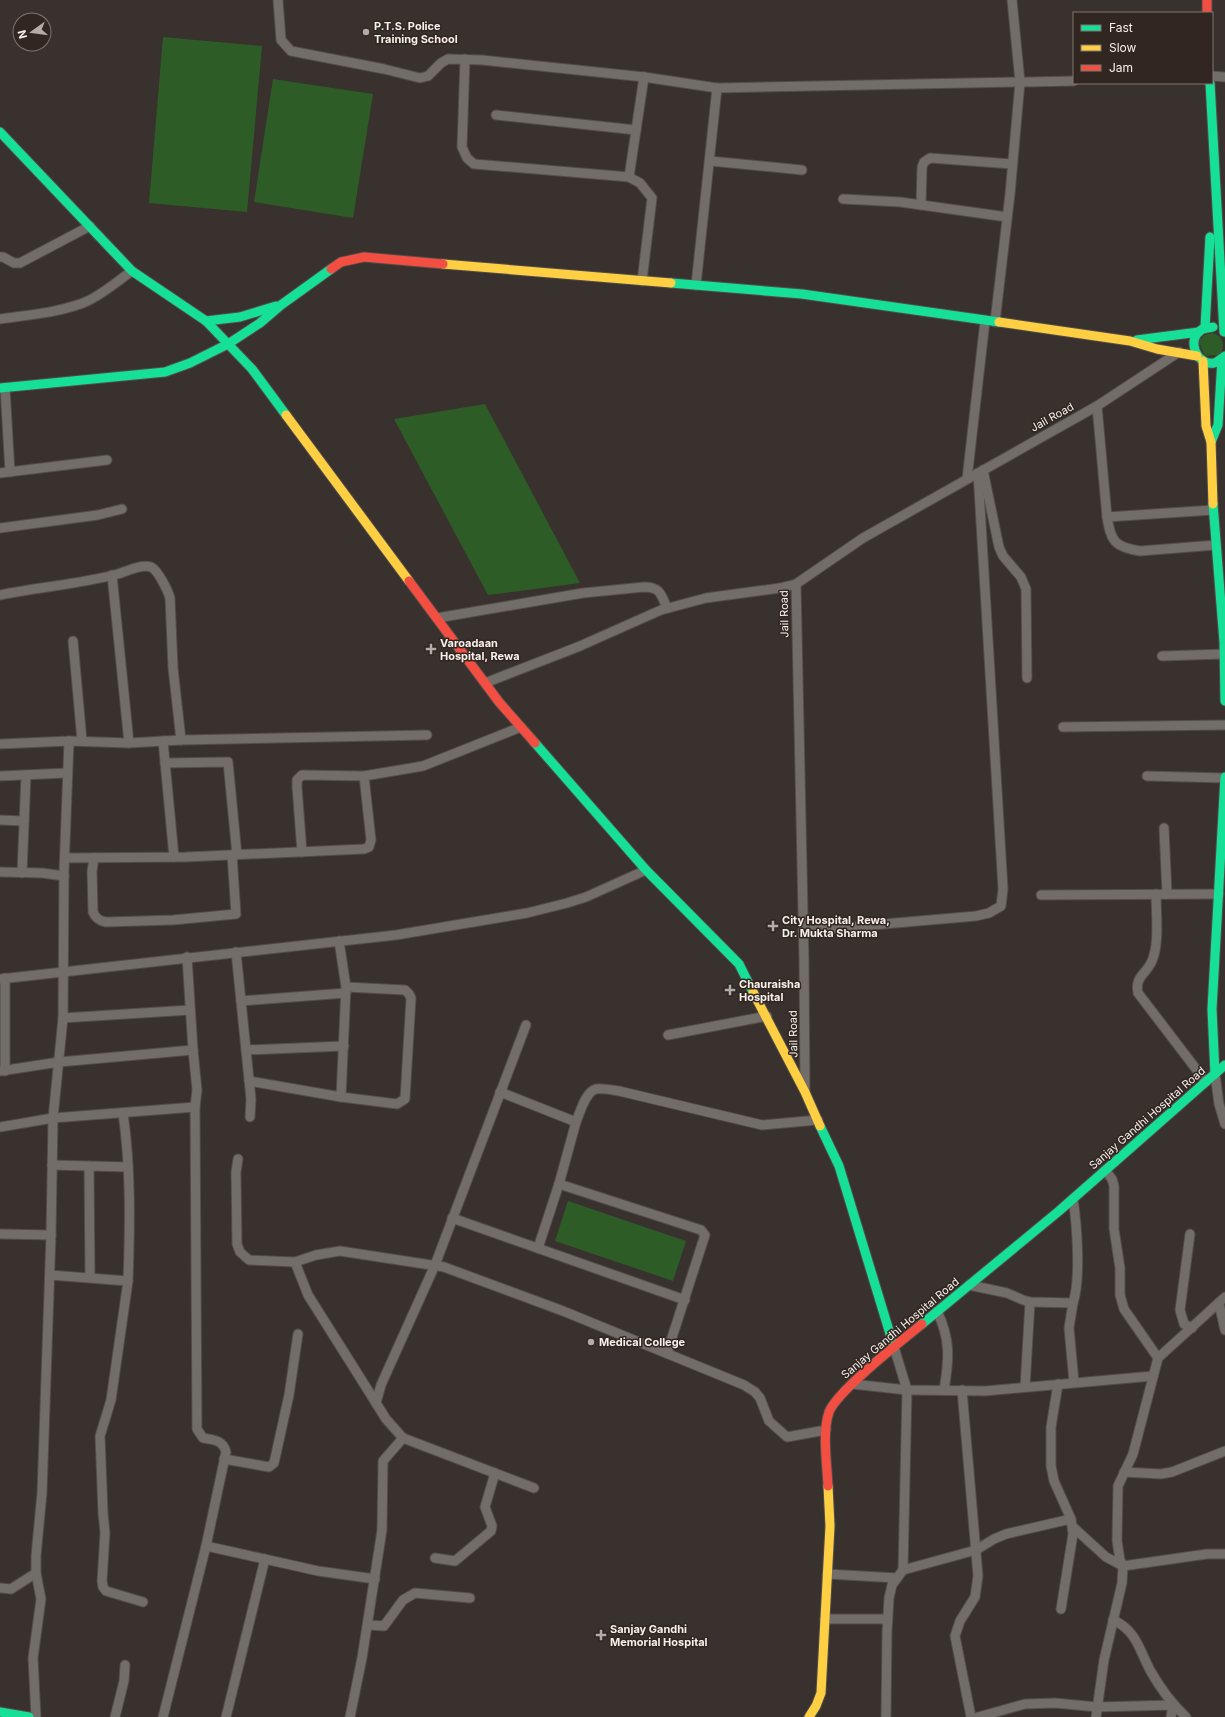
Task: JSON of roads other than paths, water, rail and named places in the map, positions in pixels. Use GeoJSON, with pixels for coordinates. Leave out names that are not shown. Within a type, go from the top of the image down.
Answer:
{"type":"FeatureCollection","features":[{"type":"Feature","properties":{"kind":"main road"},"geometry":{"type":"LineString","coordinates":[[1198,0],[1199,12]]}},
{"type":"Feature","properties":{"kind":"main road"},"geometry":{"type":"LineString","coordinates":[[1207,0],[1208,12]]}},
{"type":"Feature","properties":{"kind":"main road"},"geometry":{"type":"LineString","coordinates":[[1201,84],[1210,242],[1202,330],[1194,341],[1194,352],[1200,358],[1206,426],[1211,442],[1213,510],[1224,654],[1225,701]]}},
{"type":"Feature","properties":{"kind":"main road"},"geometry":{"type":"LineString","coordinates":[[1210,84],[1225,333]]}},
{"type":"Feature","properties":{"kind":"main road"},"geometry":{"type":"LineString","coordinates":[[0,132],[132,271],[206,321],[252,369],[485,683],[521,727],[646,870],[739,964],[805,1092],[838,1166],[894,1347]]}},
{"type":"Feature","properties":{"kind":"main road"},"geometry":{"type":"LineString","coordinates":[[2,388],[165,372],[190,363],[228,344],[260,323],[281,305],[341,262],[364,257],[802,294],[1130,341],[1157,349],[1179,352],[1213,363],[1223,358]]}},
{"type":"Feature","properties":{"kind":"main road"},"geometry":{"type":"LineString","coordinates":[[206,321],[240,317],[281,305]]}},
{"type":"Feature","properties":{"kind":"main road"},"geometry":{"type":"LineString","coordinates":[[1130,341],[1215,327],[1225,333]]}},
{"type":"Feature","properties":{"kind":"main road"},"geometry":{"type":"LineString","coordinates":[[1211,442],[1218,425],[1223,358]]}},
{"type":"Feature","properties":{"kind":"main road"},"geometry":{"type":"LineString","coordinates":[[1215,1074],[1212,1009],[1225,777]]}},
{"type":"Feature","properties":{"kind":"main road","name":"Sanjay Gandhi Hospital Road"},"geometry":{"type":"LineString","coordinates":[[809,1717],[816,1706],[821,1693],[830,1526],[826,1430],[829,1412],[839,1396],[894,1347],[1073,1199],[1225,1065]]}},
{"type":"Feature","properties":{"kind":"main road"},"geometry":{"type":"LineString","coordinates":[[0,1712],[29,1717]]}},
{"type":"Feature","properties":{"kind":"street"},"geometry":{"type":"LineString","coordinates":[[278,0],[281,40],[291,51],[384,69],[420,78],[428,76],[445,60],[465,59],[644,77],[718,88],[1073,81]]}},
{"type":"Feature","properties":{"kind":"street"},"geometry":{"type":"LineString","coordinates":[[995,322],[1020,82],[1012,0]]}},
{"type":"Feature","properties":{"kind":"street"},"geometry":{"type":"LineString","coordinates":[[465,59],[462,147],[467,158],[474,164],[629,177],[640,183],[652,198],[642,281]]}},
{"type":"Feature","properties":{"kind":"street"},"geometry":{"type":"LineString","coordinates":[[1213,76],[1225,77]]}},
{"type":"Feature","properties":{"kind":"street"},"geometry":{"type":"LineString","coordinates":[[629,177],[644,77]]}},
{"type":"Feature","properties":{"kind":"street"},"geometry":{"type":"LineString","coordinates":[[696,285],[718,88]]}},
{"type":"Feature","properties":{"kind":"street"},"geometry":{"type":"LineString","coordinates":[[496,115],[636,130]]}},
{"type":"Feature","properties":{"kind":"street"},"geometry":{"type":"LineString","coordinates":[[921,205],[922,167],[924,162],[930,158],[1012,164]]}},
{"type":"Feature","properties":{"kind":"street"},"geometry":{"type":"LineString","coordinates":[[710,161],[802,170]]}},
{"type":"Feature","properties":{"kind":"street"},"geometry":{"type":"LineString","coordinates":[[843,199],[900,202],[1007,217]]}},
{"type":"Feature","properties":{"kind":"street"},"geometry":{"type":"LineString","coordinates":[[1,255],[14,263],[20,263],[90,226]]}},
{"type":"Feature","properties":{"kind":"street"},"geometry":{"type":"LineString","coordinates":[[0,319],[47,313],[83,303],[99,294],[132,271]]}},
{"type":"Feature","properties":{"kind":"street"},"geometry":{"type":"LineString","coordinates":[[967,479],[985,321]]}},
{"type":"Feature","properties":{"kind":"street","name":"Jail Road"},"geometry":{"type":"LineString","coordinates":[[805,1092],[796,584],[863,538],[1097,406],[1179,352]]}},
{"type":"Feature","properties":{"kind":"street"},"geometry":{"type":"LineString","coordinates":[[2,388],[10,472]]}},
{"type":"Feature","properties":{"kind":"street"},"geometry":{"type":"LineString","coordinates":[[1097,406],[1107,517],[1110,534],[1113,540],[1130,550],[1140,551],[1216,545]]}},
{"type":"Feature","properties":{"kind":"street"},"geometry":{"type":"LineString","coordinates":[[0,473],[107,460]]}},
{"type":"Feature","properties":{"kind":"street"},"geometry":{"type":"LineString","coordinates":[[980,471],[1002,556],[1021,577],[1026,589],[1027,678]]}},
{"type":"Feature","properties":{"kind":"street"},"geometry":{"type":"LineString","coordinates":[[803,931],[976,916],[989,913],[1001,906],[1003,881],[980,471]]}},
{"type":"Feature","properties":{"kind":"street"},"geometry":{"type":"LineString","coordinates":[[0,528],[98,515],[122,509]]}},
{"type":"Feature","properties":{"kind":"street"},"geometry":{"type":"LineString","coordinates":[[1107,517],[1213,510]]}},
{"type":"Feature","properties":{"kind":"street"},"geometry":{"type":"LineString","coordinates":[[0,595],[112,575],[144,567],[151,568],[156,572],[169,592],[173,668],[181,740]]}},
{"type":"Feature","properties":{"kind":"street"},"geometry":{"type":"LineString","coordinates":[[112,575],[129,743]]}},
{"type":"Feature","properties":{"kind":"street"},"geometry":{"type":"LineString","coordinates":[[485,683],[580,646],[667,608],[706,598],[780,588],[796,584]]}},
{"type":"Feature","properties":{"kind":"street"},"geometry":{"type":"LineString","coordinates":[[437,618],[583,593],[644,586],[653,586],[659,591],[667,608]]}},
{"type":"Feature","properties":{"kind":"street"},"geometry":{"type":"LineString","coordinates":[[72,641],[82,741]]}},
{"type":"Feature","properties":{"kind":"street"},"geometry":{"type":"LineString","coordinates":[[1162,656],[1224,654]]}},
{"type":"Feature","properties":{"kind":"street"},"geometry":{"type":"LineString","coordinates":[[1063,727],[1225,725]]}},
{"type":"Feature","properties":{"kind":"street"},"geometry":{"type":"LineString","coordinates":[[302,852],[297,780],[302,775],[364,776],[423,766],[521,727]]}},
{"type":"Feature","properties":{"kind":"street"},"geometry":{"type":"LineString","coordinates":[[0,744],[69,741],[129,743],[181,740],[426,735]]}},
{"type":"Feature","properties":{"kind":"street"},"geometry":{"type":"LineString","coordinates":[[36,1717],[33,1658],[41,1599],[36,1573],[36,1556],[42,1493],[50,1275],[53,1118],[63,1018],[64,858],[69,741]]}},
{"type":"Feature","properties":{"kind":"street"},"geometry":{"type":"LineString","coordinates":[[163,741],[174,857]]}},
{"type":"Feature","properties":{"kind":"street"},"geometry":{"type":"LineString","coordinates":[[94,858],[92,871],[93,912],[100,921],[173,920],[236,914],[235,855],[228,762],[165,763]]}},
{"type":"Feature","properties":{"kind":"street"},"geometry":{"type":"LineString","coordinates":[[0,776],[67,773]]}},
{"type":"Feature","properties":{"kind":"street"},"geometry":{"type":"LineString","coordinates":[[22,873],[26,775]]}},
{"type":"Feature","properties":{"kind":"street"},"geometry":{"type":"LineString","coordinates":[[64,858],[174,857],[364,849],[369,847],[371,840],[364,776]]}},
{"type":"Feature","properties":{"kind":"street"},"geometry":{"type":"LineString","coordinates":[[1147,776],[1225,777]]}},
{"type":"Feature","properties":{"kind":"street"},"geometry":{"type":"LineString","coordinates":[[0,820],[24,821]]}},
{"type":"Feature","properties":{"kind":"street"},"geometry":{"type":"LineString","coordinates":[[1164,828],[1167,894]]}},
{"type":"Feature","properties":{"kind":"street"},"geometry":{"type":"LineString","coordinates":[[193,1050],[59,1062],[3,1071],[3,978],[396,935],[534,911],[567,903],[586,897],[646,870]]}},
{"type":"Feature","properties":{"kind":"street"},"geometry":{"type":"LineString","coordinates":[[0,872],[64,876]]}},
{"type":"Feature","properties":{"kind":"street"},"geometry":{"type":"LineString","coordinates":[[1156,894],[1155,953],[1151,963],[1138,981],[1138,993],[1206,1082]]}},
{"type":"Feature","properties":{"kind":"street"},"geometry":{"type":"LineString","coordinates":[[1041,895],[1218,894]]}},
{"type":"Feature","properties":{"kind":"street"},"geometry":{"type":"LineString","coordinates":[[338,941],[346,990],[341,1097]]}},
{"type":"Feature","properties":{"kind":"street"},"geometry":{"type":"LineString","coordinates":[[236,952],[251,1099],[250,1117]]}},
{"type":"Feature","properties":{"kind":"street"},"geometry":{"type":"LineString","coordinates":[[163,1717],[206,1546],[226,1452],[224,1446],[219,1441],[203,1438],[197,1429],[195,1107],[198,1090],[193,1050],[187,958]]}},
{"type":"Feature","properties":{"kind":"street"},"geometry":{"type":"LineString","coordinates":[[241,1001],[346,990],[405,990],[411,998],[405,1099],[397,1104],[341,1097],[249,1081]]}},
{"type":"Feature","properties":{"kind":"street"},"geometry":{"type":"LineString","coordinates":[[63,1018],[190,1010]]}},
{"type":"Feature","properties":{"kind":"street"},"geometry":{"type":"LineString","coordinates":[[668,1035],[766,1016]]}},
{"type":"Feature","properties":{"kind":"street"},"geometry":{"type":"LineString","coordinates":[[376,1403],[381,1385],[435,1265],[526,1024]]}},
{"type":"Feature","properties":{"kind":"street"},"geometry":{"type":"LineString","coordinates":[[246,1050],[344,1046]]}},
{"type":"Feature","properties":{"kind":"street"},"geometry":{"type":"LineString","coordinates":[[1215,1074],[1219,1104],[1225,1124]]}},
{"type":"Feature","properties":{"kind":"street"},"geometry":{"type":"LineString","coordinates":[[538,1248],[559,1184],[576,1122],[588,1096],[593,1091],[598,1089],[619,1091],[762,1125],[818,1120]]}},
{"type":"Feature","properties":{"kind":"street"},"geometry":{"type":"LineString","coordinates":[[500,1092],[576,1122]]}},
{"type":"Feature","properties":{"kind":"street"},"geometry":{"type":"LineString","coordinates":[[0,1127],[53,1118],[195,1107]]}},
{"type":"Feature","properties":{"kind":"street"},"geometry":{"type":"LineString","coordinates":[[123,1113],[126,1136],[131,1218],[128,1281],[111,1400],[100,1436],[105,1532],[102,1581],[103,1587],[106,1591],[143,1602]]}},
{"type":"Feature","properties":{"kind":"street"},"geometry":{"type":"LineString","coordinates":[[238,1159],[236,1172],[237,1244],[240,1252],[249,1260],[295,1262],[316,1255],[340,1250],[435,1265],[563,1311],[744,1385],[755,1392],[760,1398],[769,1421],[787,1437],[826,1430]]}},
{"type":"Feature","properties":{"kind":"street"},"geometry":{"type":"LineString","coordinates":[[52,1165],[128,1167]]}},
{"type":"Feature","properties":{"kind":"street"},"geometry":{"type":"LineString","coordinates":[[89,1166],[90,1277]]}},
{"type":"Feature","properties":{"kind":"street"},"geometry":{"type":"LineString","coordinates":[[1105,1170],[1114,1186],[1114,1229],[1120,1268],[1121,1303],[1158,1358]]}},
{"type":"Feature","properties":{"kind":"street"},"geometry":{"type":"LineString","coordinates":[[559,1184],[701,1230],[705,1235],[667,1353]]}},
{"type":"Feature","properties":{"kind":"street"},"geometry":{"type":"LineString","coordinates":[[1073,1199],[1076,1220],[1077,1292],[1073,1303],[1069,1328],[1074,1382]]}},
{"type":"Feature","properties":{"kind":"street"},"geometry":{"type":"LineString","coordinates":[[452,1218],[685,1300]]}},
{"type":"Feature","properties":{"kind":"street"},"geometry":{"type":"LineString","coordinates":[[0,1234],[51,1235]]}},
{"type":"Feature","properties":{"kind":"street"},"geometry":{"type":"LineString","coordinates":[[1190,1234],[1180,1310],[1184,1324],[1192,1328]]}},
{"type":"Feature","properties":{"kind":"street"},"geometry":{"type":"LineString","coordinates":[[295,1262],[308,1295],[386,1419],[403,1438],[534,1488]]}},
{"type":"Feature","properties":{"kind":"street"},"geometry":{"type":"LineString","coordinates":[[50,1275],[128,1281]]}},
{"type":"Feature","properties":{"kind":"street"},"geometry":{"type":"LineString","coordinates":[[969,1285],[1007,1293],[1030,1302],[1073,1303]]}},
{"type":"Feature","properties":{"kind":"street"},"geometry":{"type":"LineString","coordinates":[[1096,1717],[1113,1620],[1122,1583],[1123,1566],[1118,1553],[1117,1492],[1120,1479],[1135,1448],[1158,1358],[1222,1300]]}},
{"type":"Feature","properties":{"kind":"street"},"geometry":{"type":"LineString","coordinates":[[1222,1300],[1225,1330]]}},
{"type":"Feature","properties":{"kind":"street"},"geometry":{"type":"LineString","coordinates":[[1025,1387],[1030,1302]]}},
{"type":"Feature","properties":{"kind":"street"},"geometry":{"type":"LineString","coordinates":[[937,1311],[949,1348],[949,1361],[944,1390]]}},
{"type":"Feature","properties":{"kind":"street"},"geometry":{"type":"LineString","coordinates":[[224,1459],[269,1467],[274,1463],[289,1395],[298,1334]]}},
{"type":"Feature","properties":{"kind":"street"},"geometry":{"type":"LineString","coordinates":[[886,1717],[887,1619],[890,1592],[903,1570],[908,1390],[894,1347]]}},
{"type":"Feature","properties":{"kind":"street"},"geometry":{"type":"LineString","coordinates":[[852,1384],[908,1390],[985,1391],[1153,1376]]}},
{"type":"Feature","properties":{"kind":"street"},"geometry":{"type":"LineString","coordinates":[[1058,1384],[1051,1427],[1051,1466],[1054,1481],[1072,1523],[1073,1534],[1061,1609]]}},
{"type":"Feature","properties":{"kind":"street"},"geometry":{"type":"LineString","coordinates":[[962,1390],[978,1587],[975,1597],[959,1625],[955,1636],[970,1717]]}},
{"type":"Feature","properties":{"kind":"street"},"geometry":{"type":"LineString","coordinates":[[350,1717],[368,1625],[382,1530],[383,1461],[403,1438]]}},
{"type":"Feature","properties":{"kind":"street"},"geometry":{"type":"LineString","coordinates":[[1124,1472],[1161,1474],[1172,1472],[1225,1451]]}},
{"type":"Feature","properties":{"kind":"street"},"geometry":{"type":"LineString","coordinates":[[435,1558],[455,1561],[492,1531],[492,1526],[485,1507],[495,1473]]}},
{"type":"Feature","properties":{"kind":"street"},"geometry":{"type":"LineString","coordinates":[[903,1570],[976,1550],[994,1539],[1006,1534],[1072,1523]]}},
{"type":"Feature","properties":{"kind":"street"},"geometry":{"type":"LineString","coordinates":[[1072,1523],[1106,1557],[1123,1566],[1207,1554],[1225,1554]]}},
{"type":"Feature","properties":{"kind":"street"},"geometry":{"type":"LineString","coordinates":[[206,1546],[318,1571],[375,1578]]}},
{"type":"Feature","properties":{"kind":"street"},"geometry":{"type":"LineString","coordinates":[[226,1717],[265,1559]]}},
{"type":"Feature","properties":{"kind":"street"},"geometry":{"type":"LineString","coordinates":[[0,1588],[11,1589],[36,1573]]}},
{"type":"Feature","properties":{"kind":"street"},"geometry":{"type":"LineString","coordinates":[[827,1574],[897,1578]]}},
{"type":"Feature","properties":{"kind":"street"},"geometry":{"type":"LineString","coordinates":[[368,1625],[384,1626],[403,1600],[415,1593],[470,1598]]}},
{"type":"Feature","properties":{"kind":"street"},"geometry":{"type":"LineString","coordinates":[[825,1619],[887,1619]]}},
{"type":"Feature","properties":{"kind":"street"},"geometry":{"type":"LineString","coordinates":[[1113,1620],[1127,1628],[1134,1637],[1150,1670],[1165,1694],[1173,1705],[1186,1717]]}},
{"type":"Feature","properties":{"kind":"street"},"geometry":{"type":"LineString","coordinates":[[115,1717],[124,1681],[125,1665]]}},
{"type":"Feature","properties":{"kind":"street"},"geometry":{"type":"LineString","coordinates":[[978,1717],[1025,1704],[1055,1703],[1097,1707],[1173,1705]]}},
{"type":"Feature","properties":{"kind":"street"},"geometry":{"type":"LineString","coordinates":[[1171,1717],[1173,1705]]}},
{"type":"Feature","properties":{"kind":"place","name":"P.T.S. Police Training School"},"geometry":{"type":"Point","coordinates":[366,32]}},
{"type":"Feature","properties":{"kind":"place","name":"Varoadaan Hospital, Rewa"},"geometry":{"type":"Point","coordinates":[431,649]}},
{"type":"Feature","properties":{"kind":"place","name":"City Hospital, Rewa, Dr. Mukta Sharma"},"geometry":{"type":"Point","coordinates":[773,926]}},
{"type":"Feature","properties":{"kind":"place","name":"Chauraisha Hospital"},"geometry":{"type":"Point","coordinates":[730,990]}},
{"type":"Feature","properties":{"kind":"place","name":"Medical College"},"geometry":{"type":"Point","coordinates":[591,1342]}},
{"type":"Feature","properties":{"kind":"place","name":"Sanjay Gandhi Memorial Hospital"},"geometry":{"type":"Point","coordinates":[601,1635]}}]}
